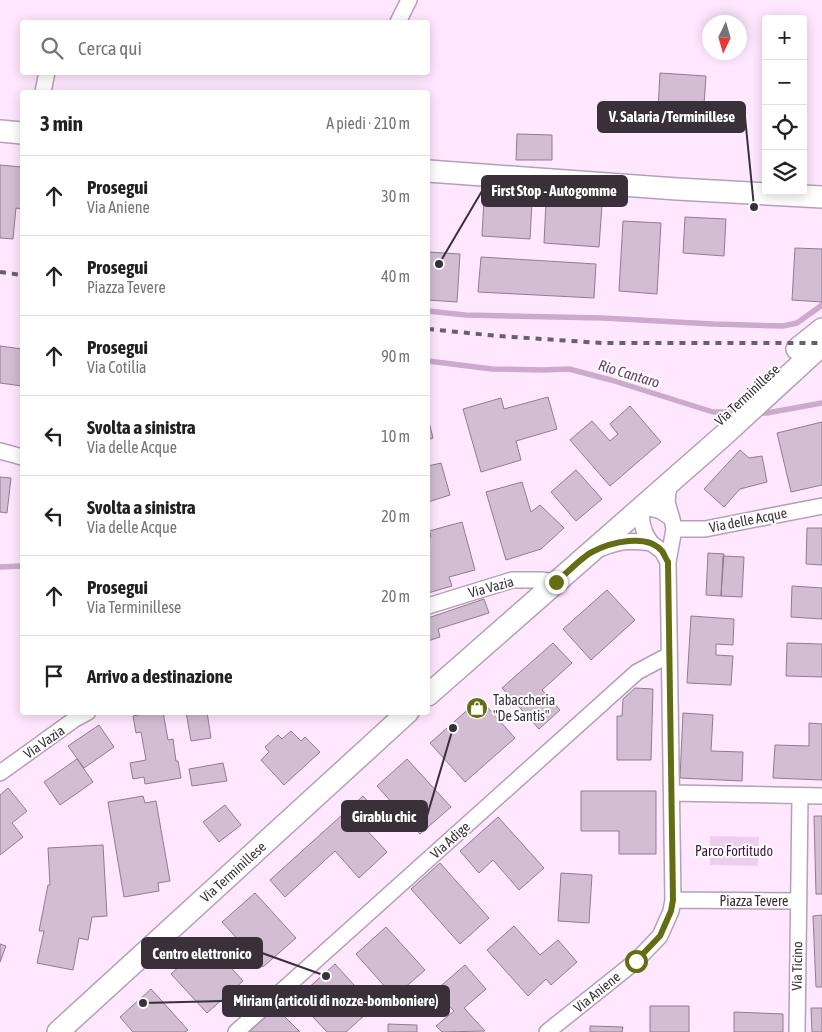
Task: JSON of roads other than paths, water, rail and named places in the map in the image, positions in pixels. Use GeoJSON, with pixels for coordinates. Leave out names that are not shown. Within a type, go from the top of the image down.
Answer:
{"type":"FeatureCollection","features":[{"type":"Feature","properties":{"kind":"main road"},"geometry":{"type":"LineString","coordinates":[[0,131],[20,133]]}},
{"type":"Feature","properties":{"kind":"main road"},"geometry":{"type":"LineString","coordinates":[[430,171],[677,189],[822,197]]}},
{"type":"Feature","properties":{"kind":"main road","name":"Via Terminillese"},"geometry":{"type":"LineString","coordinates":[[430,693],[677,476],[719,431],[749,403],[804,342],[822,328]]}},
{"type":"Feature","properties":{"kind":"main road","name":"Via Terminillese"},"geometry":{"type":"LineString","coordinates":[[749,403],[822,346]]}},
{"type":"Feature","properties":{"kind":"main road","name":"Via Terminillese"},"geometry":{"type":"LineString","coordinates":[[58,1032],[405,715]]}},
{"type":"Feature","properties":{"kind":"street"},"geometry":{"type":"LineString","coordinates":[[399,20],[409,0]]}},
{"type":"Feature","properties":{"kind":"street"},"geometry":{"type":"LineString","coordinates":[[43,90],[46,75]]}},
{"type":"Feature","properties":{"kind":"street"},"geometry":{"type":"LineString","coordinates":[[0,451],[20,456]]}},
{"type":"Feature","properties":{"kind":"street"},"geometry":{"type":"LineString","coordinates":[[673,900],[668,562],[673,524],[668,502],[668,492],[677,476]]}},
{"type":"Feature","properties":{"kind":"street","name":"Via delle Acque"},"geometry":{"type":"LineString","coordinates":[[641,508],[662,511],[673,524],[705,529],[822,506]]}},
{"type":"Feature","properties":{"kind":"street"},"geometry":{"type":"LineString","coordinates":[[641,508],[645,533],[651,543],[662,551],[668,562]]}},
{"type":"Feature","properties":{"kind":"street"},"geometry":{"type":"LineString","coordinates":[[591,552],[615,543],[632,541],[651,543]]}},
{"type":"Feature","properties":{"kind":"street","name":"Via Vazia"},"geometry":{"type":"LineString","coordinates":[[430,605],[512,580],[527,579],[556,582]]}},
{"type":"Feature","properties":{"kind":"street","name":"Via Adige"},"geometry":{"type":"LineString","coordinates":[[236,1032],[638,672],[669,656]]}},
{"type":"Feature","properties":{"kind":"street","name":"Via Vazia"},"geometry":{"type":"LineString","coordinates":[[0,773],[82,715]]}},
{"type":"Feature","properties":{"kind":"street"},"geometry":{"type":"LineString","coordinates":[[672,793],[822,796]]}},
{"type":"Feature","properties":{"kind":"street","name":"Piazza Tevere"},"geometry":{"type":"LineString","coordinates":[[673,900],[798,901],[800,796]]}},
{"type":"Feature","properties":{"kind":"street","name":"Via Aniene"},"geometry":{"type":"LineString","coordinates":[[547,1032],[636,961],[660,936],[671,911],[673,900]]}},
{"type":"Feature","properties":{"kind":"street","name":"Via Ticino"},"geometry":{"type":"LineString","coordinates":[[796,1032],[798,901]]}},
{"type":"Feature","properties":{"kind":"waterway","name":"Rio Cantaro"},"geometry":{"type":"LineString","coordinates":[[430,311],[465,315],[603,318],[783,326],[797,323],[822,305]]}},
{"type":"Feature","properties":{"kind":"waterway","name":"Rio Cantaro"},"geometry":{"type":"LineString","coordinates":[[430,361],[492,369],[569,369],[713,412],[738,412]]}},
{"type":"Feature","properties":{"kind":"waterway","name":"Rio Cantaro"},"geometry":{"type":"LineString","coordinates":[[758,413],[822,403]]}},
{"type":"Feature","properties":{"kind":"waterway","name":"Rio Cantaro"},"geometry":{"type":"LineString","coordinates":[[0,567],[20,566]]}},
{"type":"Feature","properties":{"kind":"railway"},"geometry":{"type":"LineString","coordinates":[[0,272],[20,275]]}},
{"type":"Feature","properties":{"kind":"railway"},"geometry":{"type":"LineString","coordinates":[[430,329],[602,343],[822,343]]}},
{"type":"Feature","properties":{"kind":"place","name":"V. Salaria /Terminillese"},"geometry":{"type":"Point","coordinates":[754,207]}},
{"type":"Feature","properties":{"kind":"place","name":"First Stop - Autogomme"},"geometry":{"type":"Point","coordinates":[439,264]}},
{"type":"Feature","properties":{"kind":"place","name":"Tabaccheria \"De Santis\""},"geometry":{"type":"Point","coordinates":[477,708]}},
{"type":"Feature","properties":{"kind":"place","name":"Girablu chic"},"geometry":{"type":"Point","coordinates":[453,728]}},
{"type":"Feature","properties":{"kind":"place","name":"Centro elettronico"},"geometry":{"type":"Point","coordinates":[326,976]}},
{"type":"Feature","properties":{"kind":"place","name":"Miriam (articoli di nozze-bomboniere)"},"geometry":{"type":"Point","coordinates":[143,1003]}},
{"type":"Feature","properties":{"kind":"park label","name":"Parco Fortitudo"},"geometry":{"type":"Point","coordinates":[734,851]}}]}
